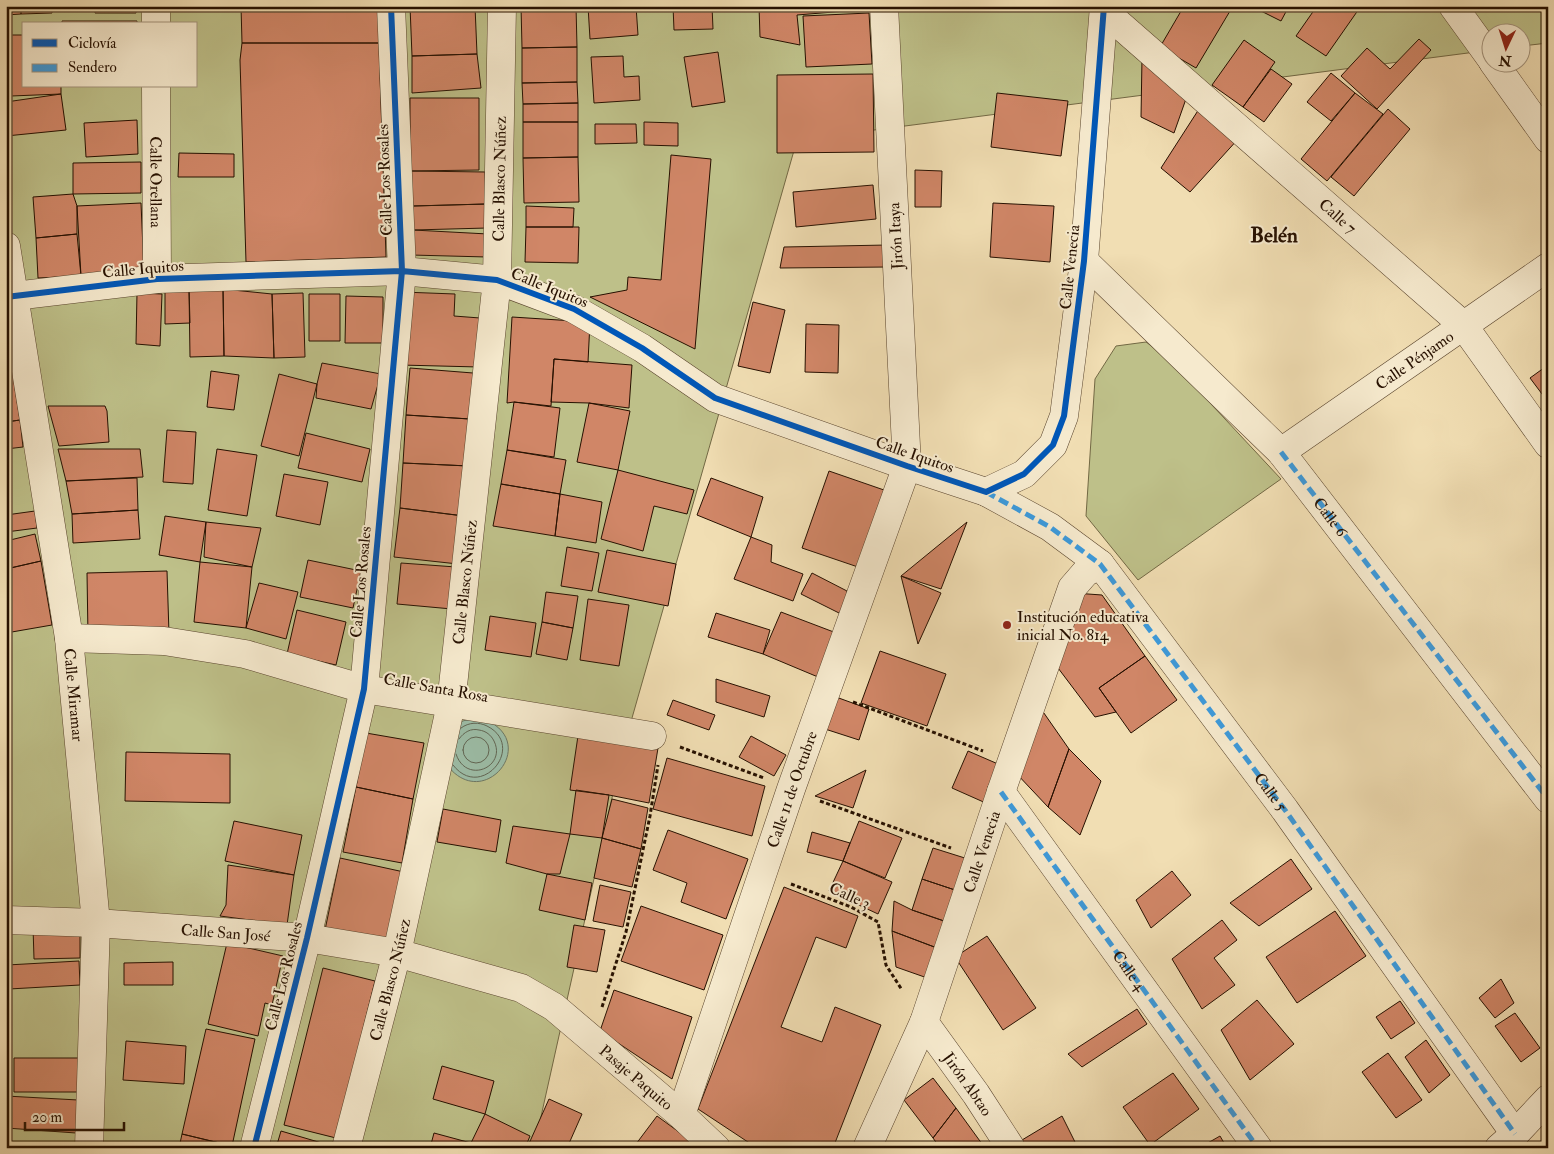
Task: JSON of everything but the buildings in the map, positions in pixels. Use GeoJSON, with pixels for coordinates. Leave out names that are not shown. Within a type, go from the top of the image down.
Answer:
{"type":"FeatureCollection","features":[{"type":"Feature","properties":{"kind":"street"},"geometry":{"type":"LineString","coordinates":[[156,6],[156,22]]}},
{"type":"Feature","properties":{"kind":"street","name":"Calle Los Rosales"},"geometry":{"type":"LineString","coordinates":[[254,1148],[307,938],[364,689],[402,271],[391,6]]}},
{"type":"Feature","properties":{"kind":"street","name":"Calle Blasco Núñez"},"geometry":{"type":"LineString","coordinates":[[346,1148],[397,953],[451,704],[497,280],[502,6]]}},
{"type":"Feature","properties":{"kind":"street","name":"Jirón Itaya"},"geometry":{"type":"LineString","coordinates":[[884,6],[907,466]]}},
{"type":"Feature","properties":{"kind":"street"},"geometry":{"type":"LineString","coordinates":[[1453,6],[1482,47]]}},
{"type":"Feature","properties":{"kind":"street","name":"Calle Venecia"},"geometry":{"type":"LineString","coordinates":[[986,492],[1024,474],[1053,444],[1064,416],[1084,261],[1104,9]]}},
{"type":"Feature","properties":{"kind":"street","name":"Calle 7"},"geometry":{"type":"LineString","coordinates":[[1104,9],[1463,325],[1548,444]]}},
{"type":"Feature","properties":{"kind":"street"},"geometry":{"type":"LineString","coordinates":[[1500,72],[1548,139]]}},
{"type":"Feature","properties":{"kind":"street","name":"Calle Orellana"},"geometry":{"type":"LineString","coordinates":[[156,88],[157,279]]}},
{"type":"Feature","properties":{"kind":"street","name":"Calle Miramar"},"geometry":{"type":"LineString","coordinates":[[6,246],[10,297],[69,638],[96,923],[89,1148]]}},
{"type":"Feature","properties":{"kind":"street","name":"Calle 6"},"geometry":{"type":"LineString","coordinates":[[1084,261],[1281,452],[1548,798]]}},
{"type":"Feature","properties":{"kind":"street","name":"Calle Pénjamo"},"geometry":{"type":"LineString","coordinates":[[1281,452],[1548,267]]}},
{"type":"Feature","properties":{"kind":"street","name":"Calle Iquitos"},"geometry":{"type":"LineString","coordinates":[[10,297],[157,279],[402,271],[497,280],[574,308],[642,348],[715,398],[986,492]]}},
{"type":"Feature","properties":{"kind":"street","name":"Calle 11 de Octubre"},"geometry":{"type":"LineString","coordinates":[[681,1114],[826,692],[907,466]]}},
{"type":"Feature","properties":{"kind":"street","name":"Calle 5"},"geometry":{"type":"LineString","coordinates":[[986,492],[1050,527],[1100,564],[1285,810],[1507,1141]]}},
{"type":"Feature","properties":{"kind":"street","name":"Calle Venecia"},"geometry":{"type":"LineString","coordinates":[[867,1148],[924,1022],[1072,588],[1086,573],[1100,564]]}},
{"type":"Feature","properties":{"kind":"street","name":"Calle Santa Rosa"},"geometry":{"type":"LineString","coordinates":[[69,638],[164,641],[245,654],[364,689],[451,704],[655,748]]}},
{"type":"Feature","properties":{"kind":"street","name":"Calle 4"},"geometry":{"type":"LineString","coordinates":[[1001,792],[1258,1148]]}},
{"type":"Feature","properties":{"kind":"street","name":"Calle San José"},"geometry":{"type":"LineString","coordinates":[[6,920],[96,923],[307,938],[397,953],[521,988],[554,1007]]}},
{"type":"Feature","properties":{"kind":"street","name":"Pasaje Paquito"},"geometry":{"type":"LineString","coordinates":[[554,1007],[681,1114],[716,1148]]}},
{"type":"Feature","properties":{"kind":"street","name":"Jirón Abtao"},"geometry":{"type":"LineString","coordinates":[[924,1022],[976,1094],[1010,1148]]}},
{"type":"Feature","properties":{"kind":"street"},"geometry":{"type":"LineString","coordinates":[[1507,1141],[1548,1099]]}},
{"type":"Feature","properties":{"kind":"path"},"geometry":{"type":"LineString","coordinates":[[826,692],[1012,762]]}},
{"type":"Feature","properties":{"kind":"path"},"geometry":{"type":"LineString","coordinates":[[592,1039],[626,932],[650,816],[655,748]]}},
{"type":"Feature","properties":{"kind":"green space"},"geometry":{"type":"Polygon","coordinates":[[[6,6],[1548,6],[1548,43],[1532,45],[1532,22],[1482,22],[1482,51],[797,140],[622,753],[534,1148],[6,1148],[6,6]]]}},
{"type":"Feature","properties":{"kind":"green space"},"geometry":{"type":"Polygon","coordinates":[[[1146,342],[1169,359],[1281,479],[1138,580],[1086,516],[1095,379],[1116,346],[1146,342]]]}},
{"type":"Feature","properties":{"kind":"water"},"geometry":{"type":"Polygon","coordinates":[[[473,718],[495,725],[505,736],[508,749],[505,761],[498,772],[487,779],[474,782],[460,777],[447,765],[454,727],[463,721],[473,718]]]}},
{"type":"Feature","properties":{"kind":"marked path"},"geometry":{"type":"LineString","coordinates":[[1281,452],[1548,799]]}},
{"type":"Feature","properties":{"kind":"marked path"},"geometry":{"type":"LineString","coordinates":[[986,492],[1050,527],[1100,564],[1285,810],[1515,1134]]}},
{"type":"Feature","properties":{"kind":"marked path"},"geometry":{"type":"LineString","coordinates":[[1001,792],[1258,1148]]}},
{"type":"Feature","properties":{"kind":"cycle path"},"geometry":{"type":"LineString","coordinates":[[254,1148],[307,938],[364,689],[402,271],[391,6]]}},
{"type":"Feature","properties":{"kind":"cycle path"},"geometry":{"type":"LineString","coordinates":[[6,297],[157,279],[402,271],[497,280],[574,309],[642,348],[715,398],[986,492],[1024,474],[1053,445],[1064,416],[1084,261],[1104,6]]}},
{"type":"Feature","properties":{"kind":"place","name":"Institución educativa inicial No. 814"},"geometry":{"type":"Point","coordinates":[1007,625]}},
{"type":"Feature","properties":{"kind":"district","name":"Belén"},"geometry":{"type":"Point","coordinates":[1274,235]}}]}
